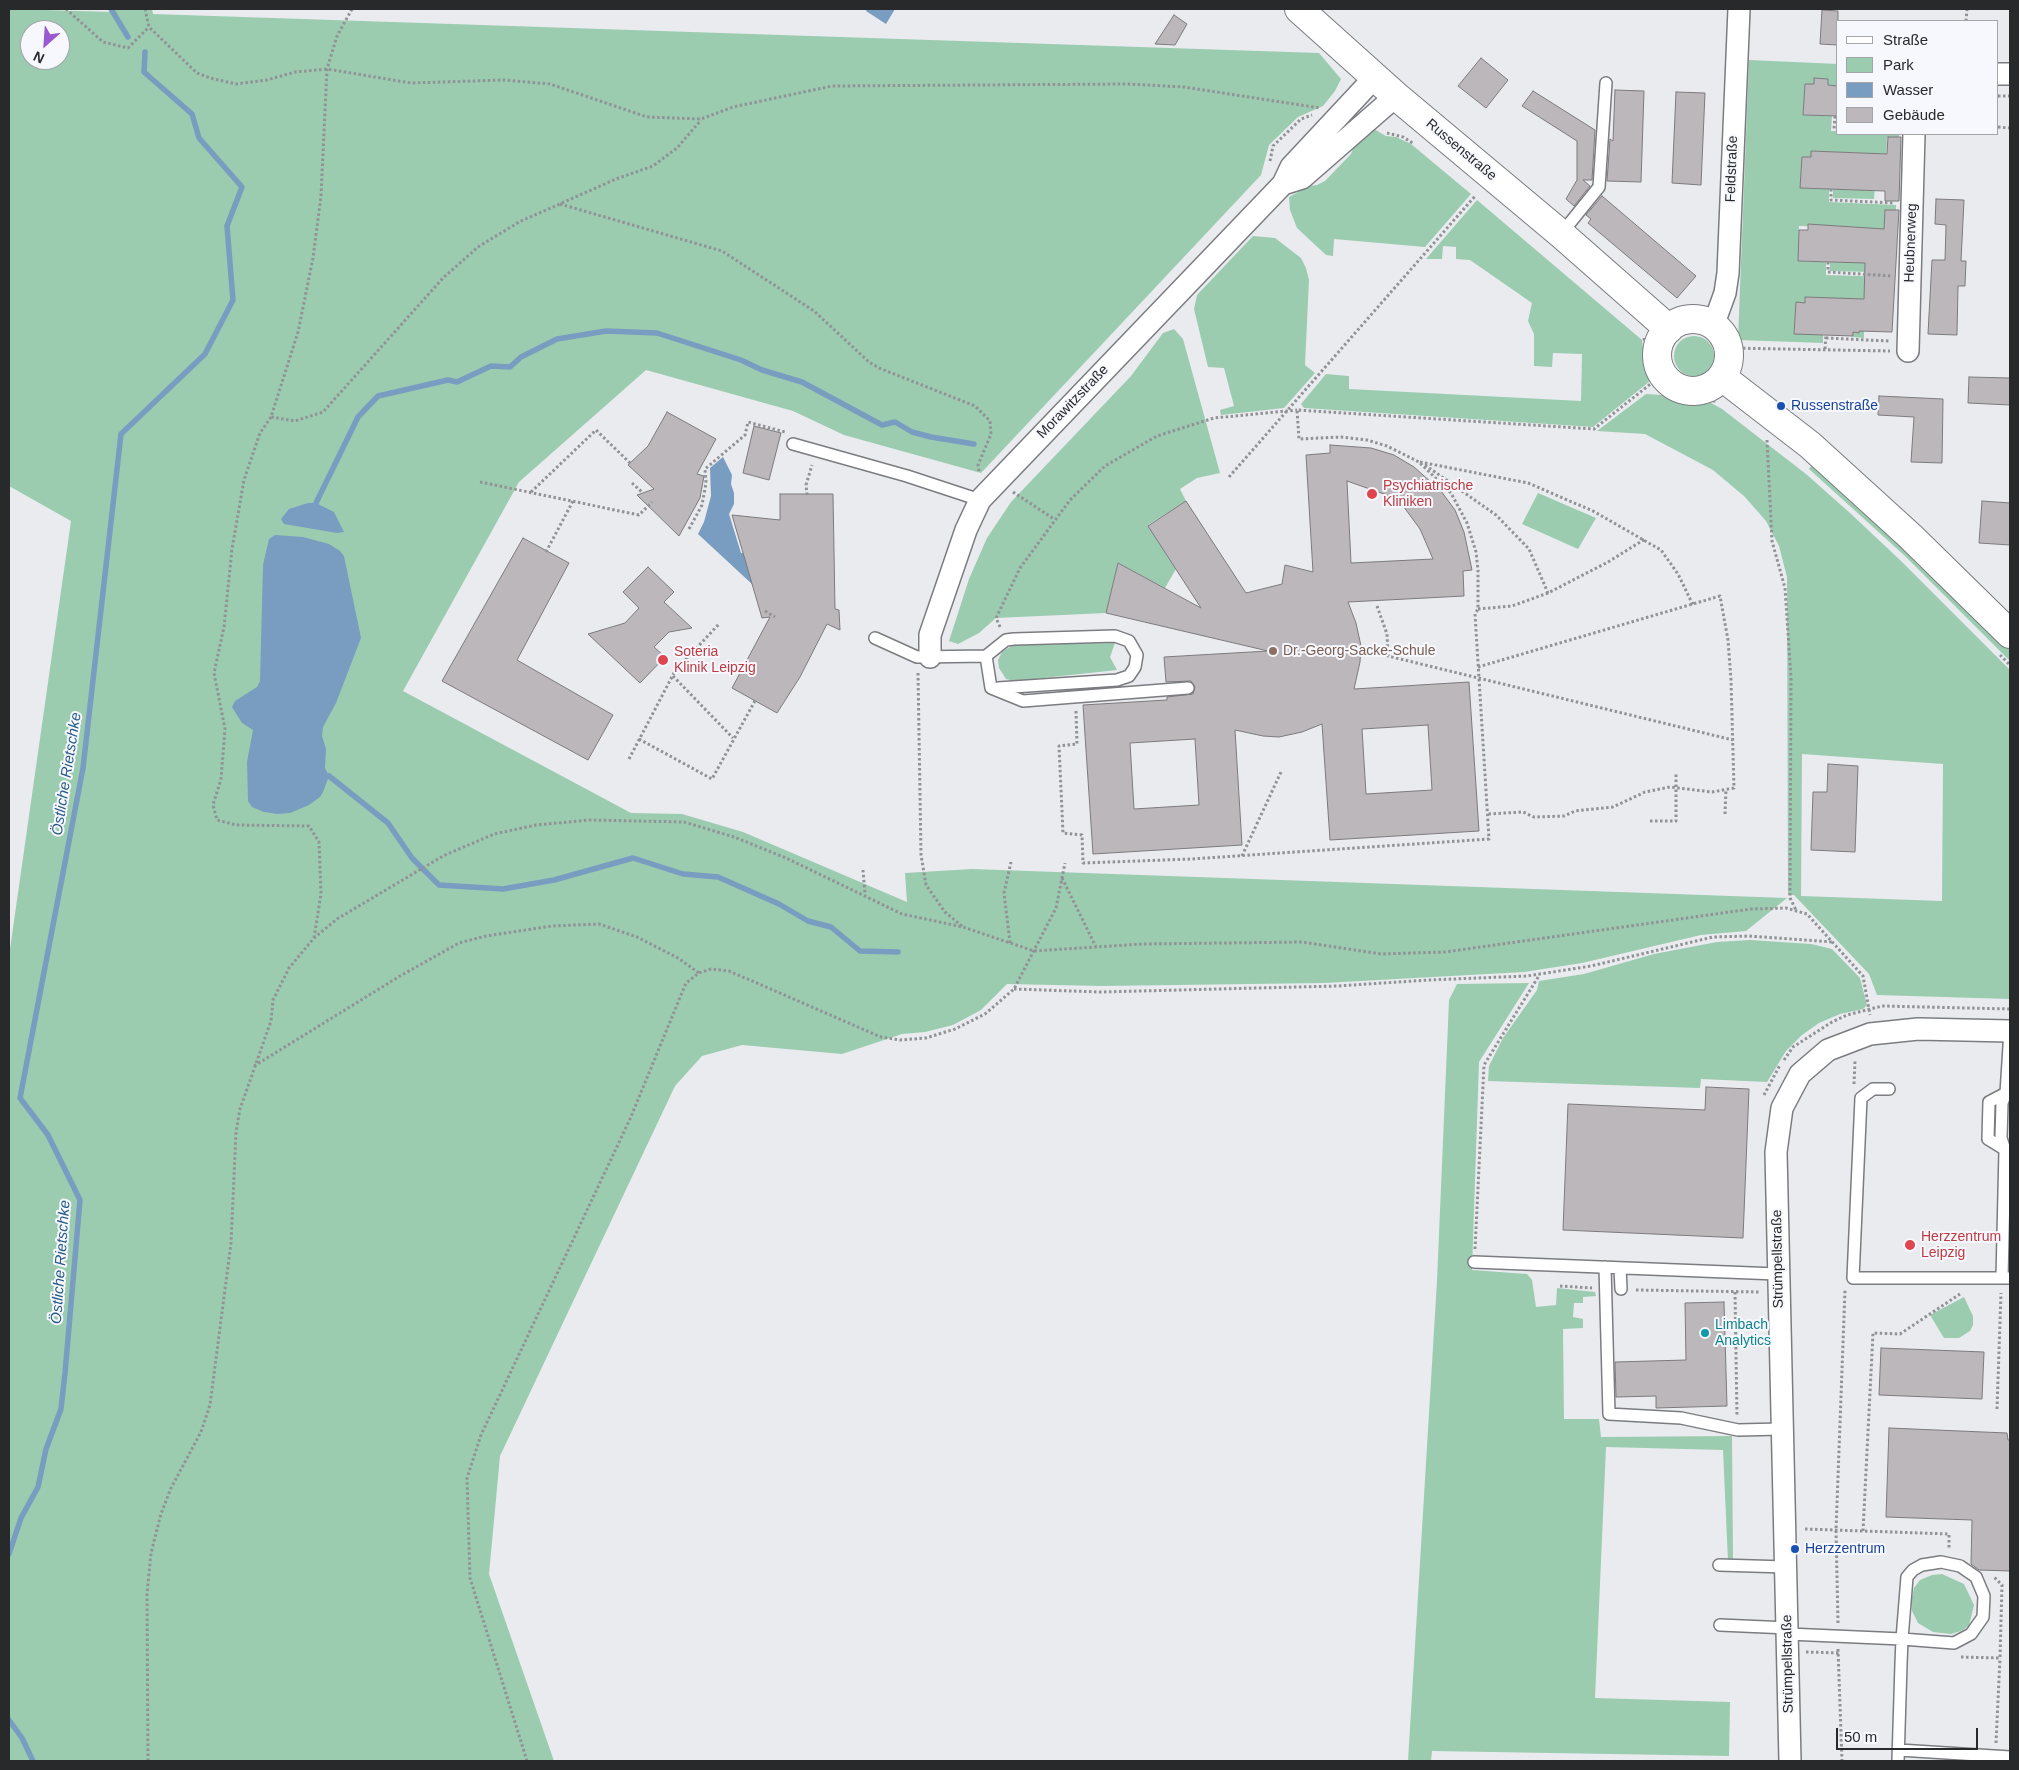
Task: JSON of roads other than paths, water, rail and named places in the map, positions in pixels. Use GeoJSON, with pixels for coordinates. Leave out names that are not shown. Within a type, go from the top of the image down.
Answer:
{"type":"FeatureCollection","features":[{"type":"Feature","properties":{"kind":"street","name":"Russenstraße"},"geometry":{"type":"LineString","coordinates":[[1300,9],[1396,96],[1561,234],[1656,332]]}},
{"type":"Feature","properties":{"kind":"street","name":"Feldstraße"},"geometry":{"type":"LineString","coordinates":[[1721,337],[1728,273],[1739,9]]}},
{"type":"Feature","properties":{"kind":"street","name":"Morawitzstraße"},"geometry":{"type":"LineString","coordinates":[[924,657],[966,530],[985,487],[1283,184],[1291,167],[1300,156],[1376,77]]}},
{"type":"Feature","properties":{"kind":"street","name":"Morawitzstraße"},"geometry":{"type":"LineString","coordinates":[[1283,184],[1302,178],[1396,96]]}},
{"type":"Feature","properties":{"kind":"street","name":"Heubnerweg"},"geometry":{"type":"LineString","coordinates":[[1900,346],[1910,277],[1914,135]]}},
{"type":"Feature","properties":{"kind":"street"},"geometry":{"type":"LineString","coordinates":[[1694,320],[1721,337],[1728,363],[1722,377],[1708,388],[1692,391],[1675,386],[1659,378],[1657,351],[1663,335],[1656,332],[1680,322],[1694,320]]}},
{"type":"Feature","properties":{"kind":"street"},"geometry":{"type":"LineString","coordinates":[[1722,377],[1810,445],[1910,536],[2003,643]]}},
{"type":"Feature","properties":{"kind":"street","name":"Strümpellstraße"},"geometry":{"type":"LineString","coordinates":[[1790,1761],[1776,1152],[1782,1108],[1800,1074],[1828,1050],[1870,1034],[1918,1029],[2010,1031]]}},
{"type":"Feature","properties":{"kind":"lane"},"geometry":{"type":"LineString","coordinates":[[1561,234],[1599,187],[1606,83]]}},
{"type":"Feature","properties":{"kind":"lane"},"geometry":{"type":"LineString","coordinates":[[792,444],[985,487]]}},
{"type":"Feature","properties":{"kind":"lane"},"geometry":{"type":"LineString","coordinates":[[875,638],[908,655],[924,657],[986,656],[1006,640],[1115,636],[1129,641],[1137,654],[1135,667],[1129,676],[1117,680],[1018,688],[991,688]]}},
{"type":"Feature","properties":{"kind":"lane"},"geometry":{"type":"LineString","coordinates":[[986,656],[991,688]]}},
{"type":"Feature","properties":{"kind":"lane"},"geometry":{"type":"LineString","coordinates":[[991,688],[1023,701],[1188,688]]}},
{"type":"Feature","properties":{"kind":"lane"},"geometry":{"type":"LineString","coordinates":[[1889,1089],[1873,1089],[1860,1098],[1853,1278],[2005,1280],[2008,1148],[1988,1139],[1989,1102],[2008,1096],[2010,1031]]}},
{"type":"Feature","properties":{"kind":"lane"},"geometry":{"type":"LineString","coordinates":[[1474,1262],[1778,1274]]}},
{"type":"Feature","properties":{"kind":"lane"},"geometry":{"type":"LineString","coordinates":[[1605,1267],[1609,1414],[1681,1418],[1738,1430],[1782,1429]]}},
{"type":"Feature","properties":{"kind":"lane"},"geometry":{"type":"LineString","coordinates":[[1620,1268],[1621,1289]]}},
{"type":"Feature","properties":{"kind":"lane"},"geometry":{"type":"LineString","coordinates":[[1720,1625],[1788,1631],[1902,1639],[1954,1642],[1963,1640],[1978,1626],[1985,1606],[1981,1586],[1969,1570],[1941,1562],[1922,1565],[1913,1570],[1907,1577],[1902,1639],[1899,1756]]}},
{"type":"Feature","properties":{"kind":"lane"},"geometry":{"type":"LineString","coordinates":[[1719,1565],[1786,1567]]}},
{"type":"Feature","properties":{"kind":"lane"},"geometry":{"type":"LineString","coordinates":[[1899,1756],[2010,1757]]}},
{"type":"Feature","properties":{"kind":"lane"},"geometry":{"type":"LineString","coordinates":[[1899,1756],[1909,1761]]}},
{"type":"Feature","properties":{"kind":"water"},"geometry":{"type":"Polygon","coordinates":[[[867,9],[895,9],[886,24],[866,11],[867,9]]]}},
{"type":"Feature","properties":{"kind":"water"},"geometry":{"type":"Polygon","coordinates":[[[723,457],[732,475],[731,484],[734,493],[734,504],[729,514],[741,553],[747,553],[753,585],[698,534],[704,522],[711,496],[710,468],[723,457]]]}},
{"type":"Feature","properties":{"kind":"water"},"geometry":{"type":"Polygon","coordinates":[[[308,503],[316,503],[334,512],[344,532],[337,533],[284,524],[281,519],[289,509],[308,503]]]}},
{"type":"Feature","properties":{"kind":"water"},"geometry":{"type":"Polygon","coordinates":[[[275,535],[303,537],[329,544],[340,551],[344,556],[361,638],[336,703],[323,727],[322,736],[326,749],[325,768],[329,776],[323,792],[320,797],[309,805],[290,813],[277,814],[264,812],[252,807],[248,801],[247,762],[253,730],[242,723],[232,707],[235,701],[257,687],[260,681],[263,565],[269,539],[275,535]]]}},
{"type":"Feature","properties":{"kind":"waterway","name":"Östliche Rietschke"},"geometry":{"type":"LineString","coordinates":[[111,9],[128,37]]}},
{"type":"Feature","properties":{"kind":"waterway","name":"Östliche Rietschke"},"geometry":{"type":"LineString","coordinates":[[9,1554],[21,1518],[38,1487],[46,1449],[61,1409],[65,1373],[80,1200],[48,1135],[20,1098],[83,768],[121,434],[205,354],[233,300],[227,226],[242,187],[199,138],[192,114],[144,72],[145,52]]}},
{"type":"Feature","properties":{"kind":"waterway"},"geometry":{"type":"LineString","coordinates":[[316,503],[358,417],[378,396],[448,380],[457,382],[491,366],[510,367],[521,357],[557,339],[606,331],[657,333],[802,382],[882,425],[895,422],[912,432],[974,444]]}},
{"type":"Feature","properties":{"kind":"waterway"},"geometry":{"type":"LineString","coordinates":[[329,776],[388,823],[412,858],[439,885],[503,889],[554,880],[633,858],[683,874],[718,877],[779,904],[808,921],[831,927],[860,951],[898,952]]}},
{"type":"Feature","properties":{"kind":"waterway","name":"Östliche Rietschke"},"geometry":{"type":"LineString","coordinates":[[9,1720],[22,1738],[33,1761]]}},
{"type":"Feature","properties":{"kind":"place","name":"Russenstraße"},"geometry":{"type":"Point","coordinates":[1781,406]}},
{"type":"Feature","properties":{"kind":"place","name":"Psychiatrische Kliniken"},"geometry":{"type":"Point","coordinates":[1372,494]}},
{"type":"Feature","properties":{"kind":"place","name":"Dr.-Georg-Sacke-Schule"},"geometry":{"type":"Point","coordinates":[1273,651]}},
{"type":"Feature","properties":{"kind":"place","name":"Soteria Klinik Leipzig"},"geometry":{"type":"Point","coordinates":[663,660]}},
{"type":"Feature","properties":{"kind":"place","name":"Herzzentrum Leipzig"},"geometry":{"type":"Point","coordinates":[1910,1245]}},
{"type":"Feature","properties":{"kind":"place","name":"Limbach Analytics"},"geometry":{"type":"Point","coordinates":[1705,1333]}},
{"type":"Feature","properties":{"kind":"place","name":"Herzzentrum"},"geometry":{"type":"Point","coordinates":[1795,1549]}}]}
